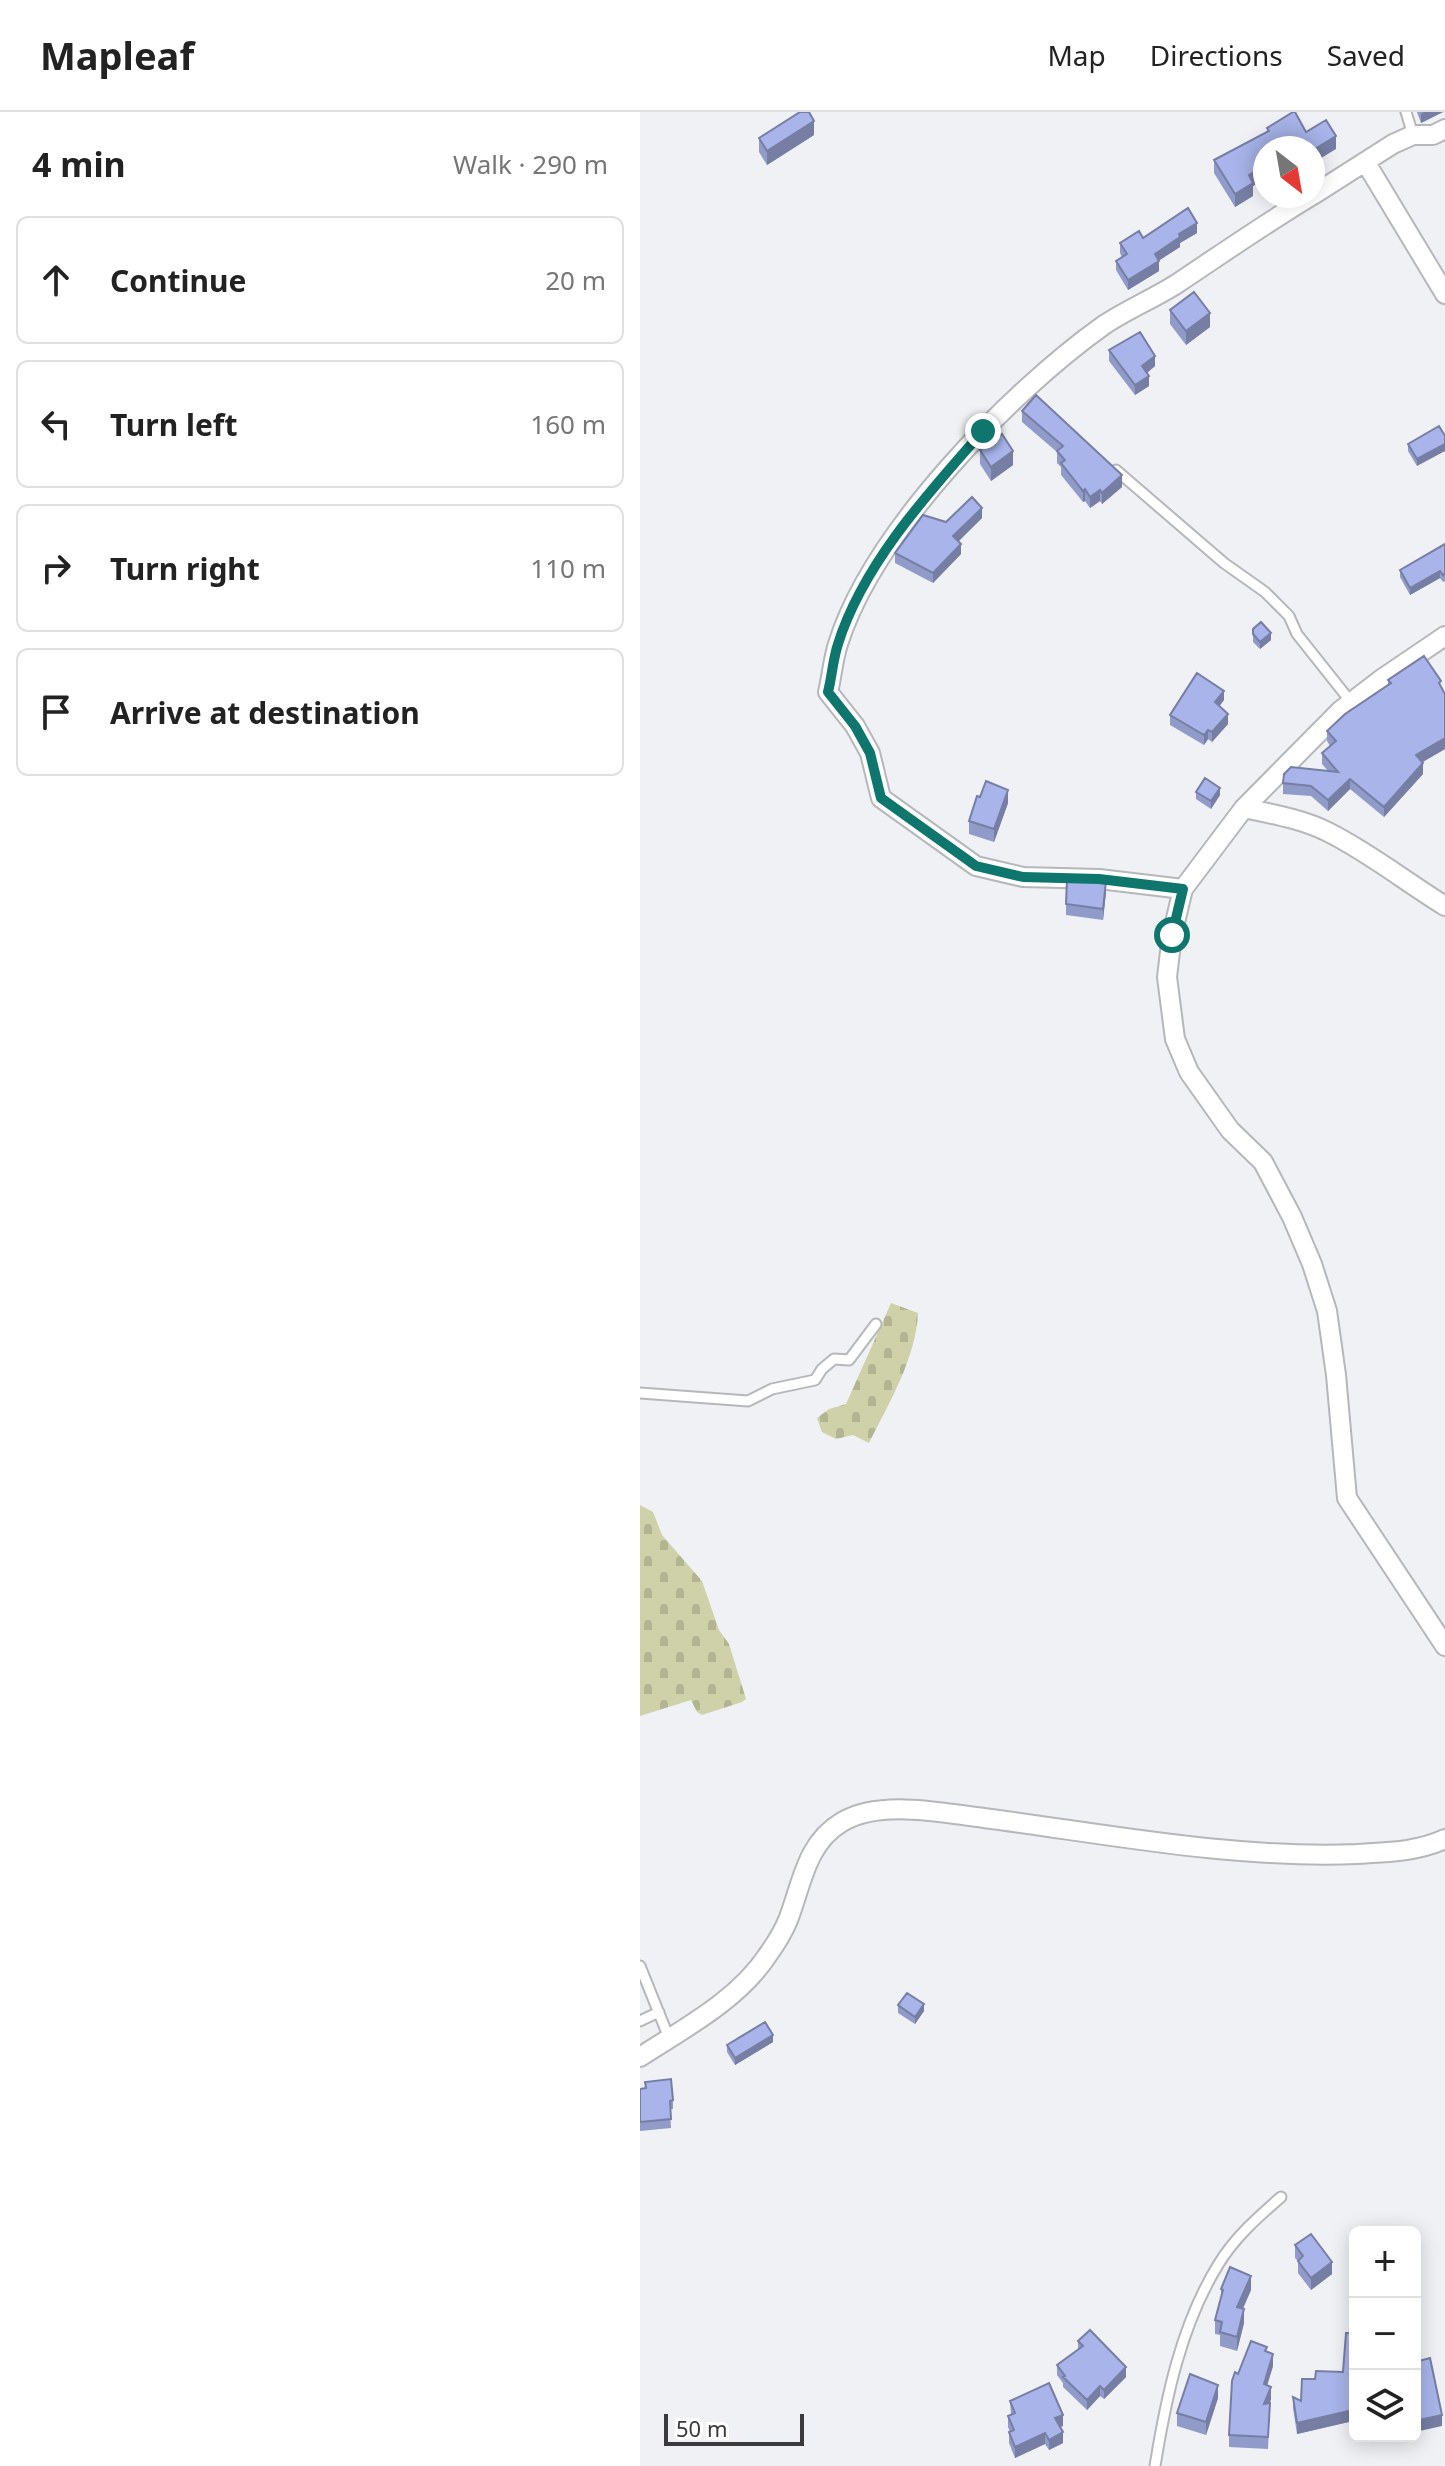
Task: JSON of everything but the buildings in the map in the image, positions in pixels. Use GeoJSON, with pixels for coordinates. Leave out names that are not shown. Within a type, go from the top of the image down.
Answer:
{"type":"FeatureCollection","features":[{"type":"Feature","properties":{"kind":"street"},"geometry":{"type":"LineString","coordinates":[[1325,187],[1393,144],[1413,135],[1433,135],[1445,129]]}},
{"type":"Feature","properties":{"kind":"street"},"geometry":{"type":"LineString","coordinates":[[1366,163],[1445,294]]}},
{"type":"Feature","properties":{"kind":"street"},"geometry":{"type":"LineString","coordinates":[[1183,889],[1099,879],[1023,877],[976,866],[881,798],[870,753],[855,726],[828,692],[838,643],[866,583],[892,542],[983,431],[1033,394],[1057,363],[1106,324],[1176,284],[1290,208]]}},
{"type":"Feature","properties":{"kind":"street"},"geometry":{"type":"LineString","coordinates":[[1445,636],[1351,702],[1296,753],[1244,808],[1183,889],[1172,935],[1167,977],[1175,1039],[1189,1072],[1230,1130],[1263,1162],[1312,1264],[1327,1311],[1347,1498],[1445,1646]]}},
{"type":"Feature","properties":{"kind":"street"},"geometry":{"type":"LineString","coordinates":[[1244,808],[1293,819],[1327,832],[1370,856],[1445,906]]}},
{"type":"Feature","properties":{"kind":"street"},"geometry":{"type":"LineString","coordinates":[[640,2057],[741,1986],[766,1959],[787,1922],[805,1868],[818,1842],[842,1821],[879,1809],[946,1814],[1252,1853],[1329,1855],[1402,1852],[1445,1839]]}},
{"type":"Feature","properties":{"kind":"lane"},"geometry":{"type":"LineString","coordinates":[[1406,112],[1413,135]]}},
{"type":"Feature","properties":{"kind":"lane"},"geometry":{"type":"LineString","coordinates":[[1105,460],[1224,563],[1265,592],[1289,616],[1297,634],[1351,702]]}},
{"type":"Feature","properties":{"kind":"lane"},"geometry":{"type":"LineString","coordinates":[[640,1393],[748,1401],[772,1389],[815,1380],[834,1359],[849,1360],[876,1324]]}},
{"type":"Feature","properties":{"kind":"lane"},"geometry":{"type":"LineString","coordinates":[[640,1966],[669,2038]]}},
{"type":"Feature","properties":{"kind":"lane"},"geometry":{"type":"LineString","coordinates":[[640,2021],[659,2012]]}},
{"type":"Feature","properties":{"kind":"lane"},"geometry":{"type":"LineString","coordinates":[[1155,2466],[1164,2406],[1192,2318],[1218,2264],[1248,2227],[1281,2197]]}},
{"type":"Feature","properties":{"kind":"green space"},"geometry":{"type":"Polygon","coordinates":[[[891,1303],[918,1313],[907,1363],[869,1443],[853,1435],[836,1439],[822,1432],[817,1418],[829,1409],[846,1404],[891,1303]]]}},
{"type":"Feature","properties":{"kind":"green space"},"geometry":{"type":"Polygon","coordinates":[[[640,1505],[653,1512],[662,1535],[702,1581],[719,1630],[729,1644],[746,1699],[742,1702],[702,1715],[691,1700],[640,1716],[640,1505]]]}},
{"type":"Feature","properties":{"kind":"route"},"geometry":{"type":"LineString","coordinates":[[983,431],[931,489],[866,583],[838,643],[828,692],[855,726],[870,753],[881,798],[920,828],[976,866],[1023,877],[1099,879],[1183,889],[1172,935]]}}]}
